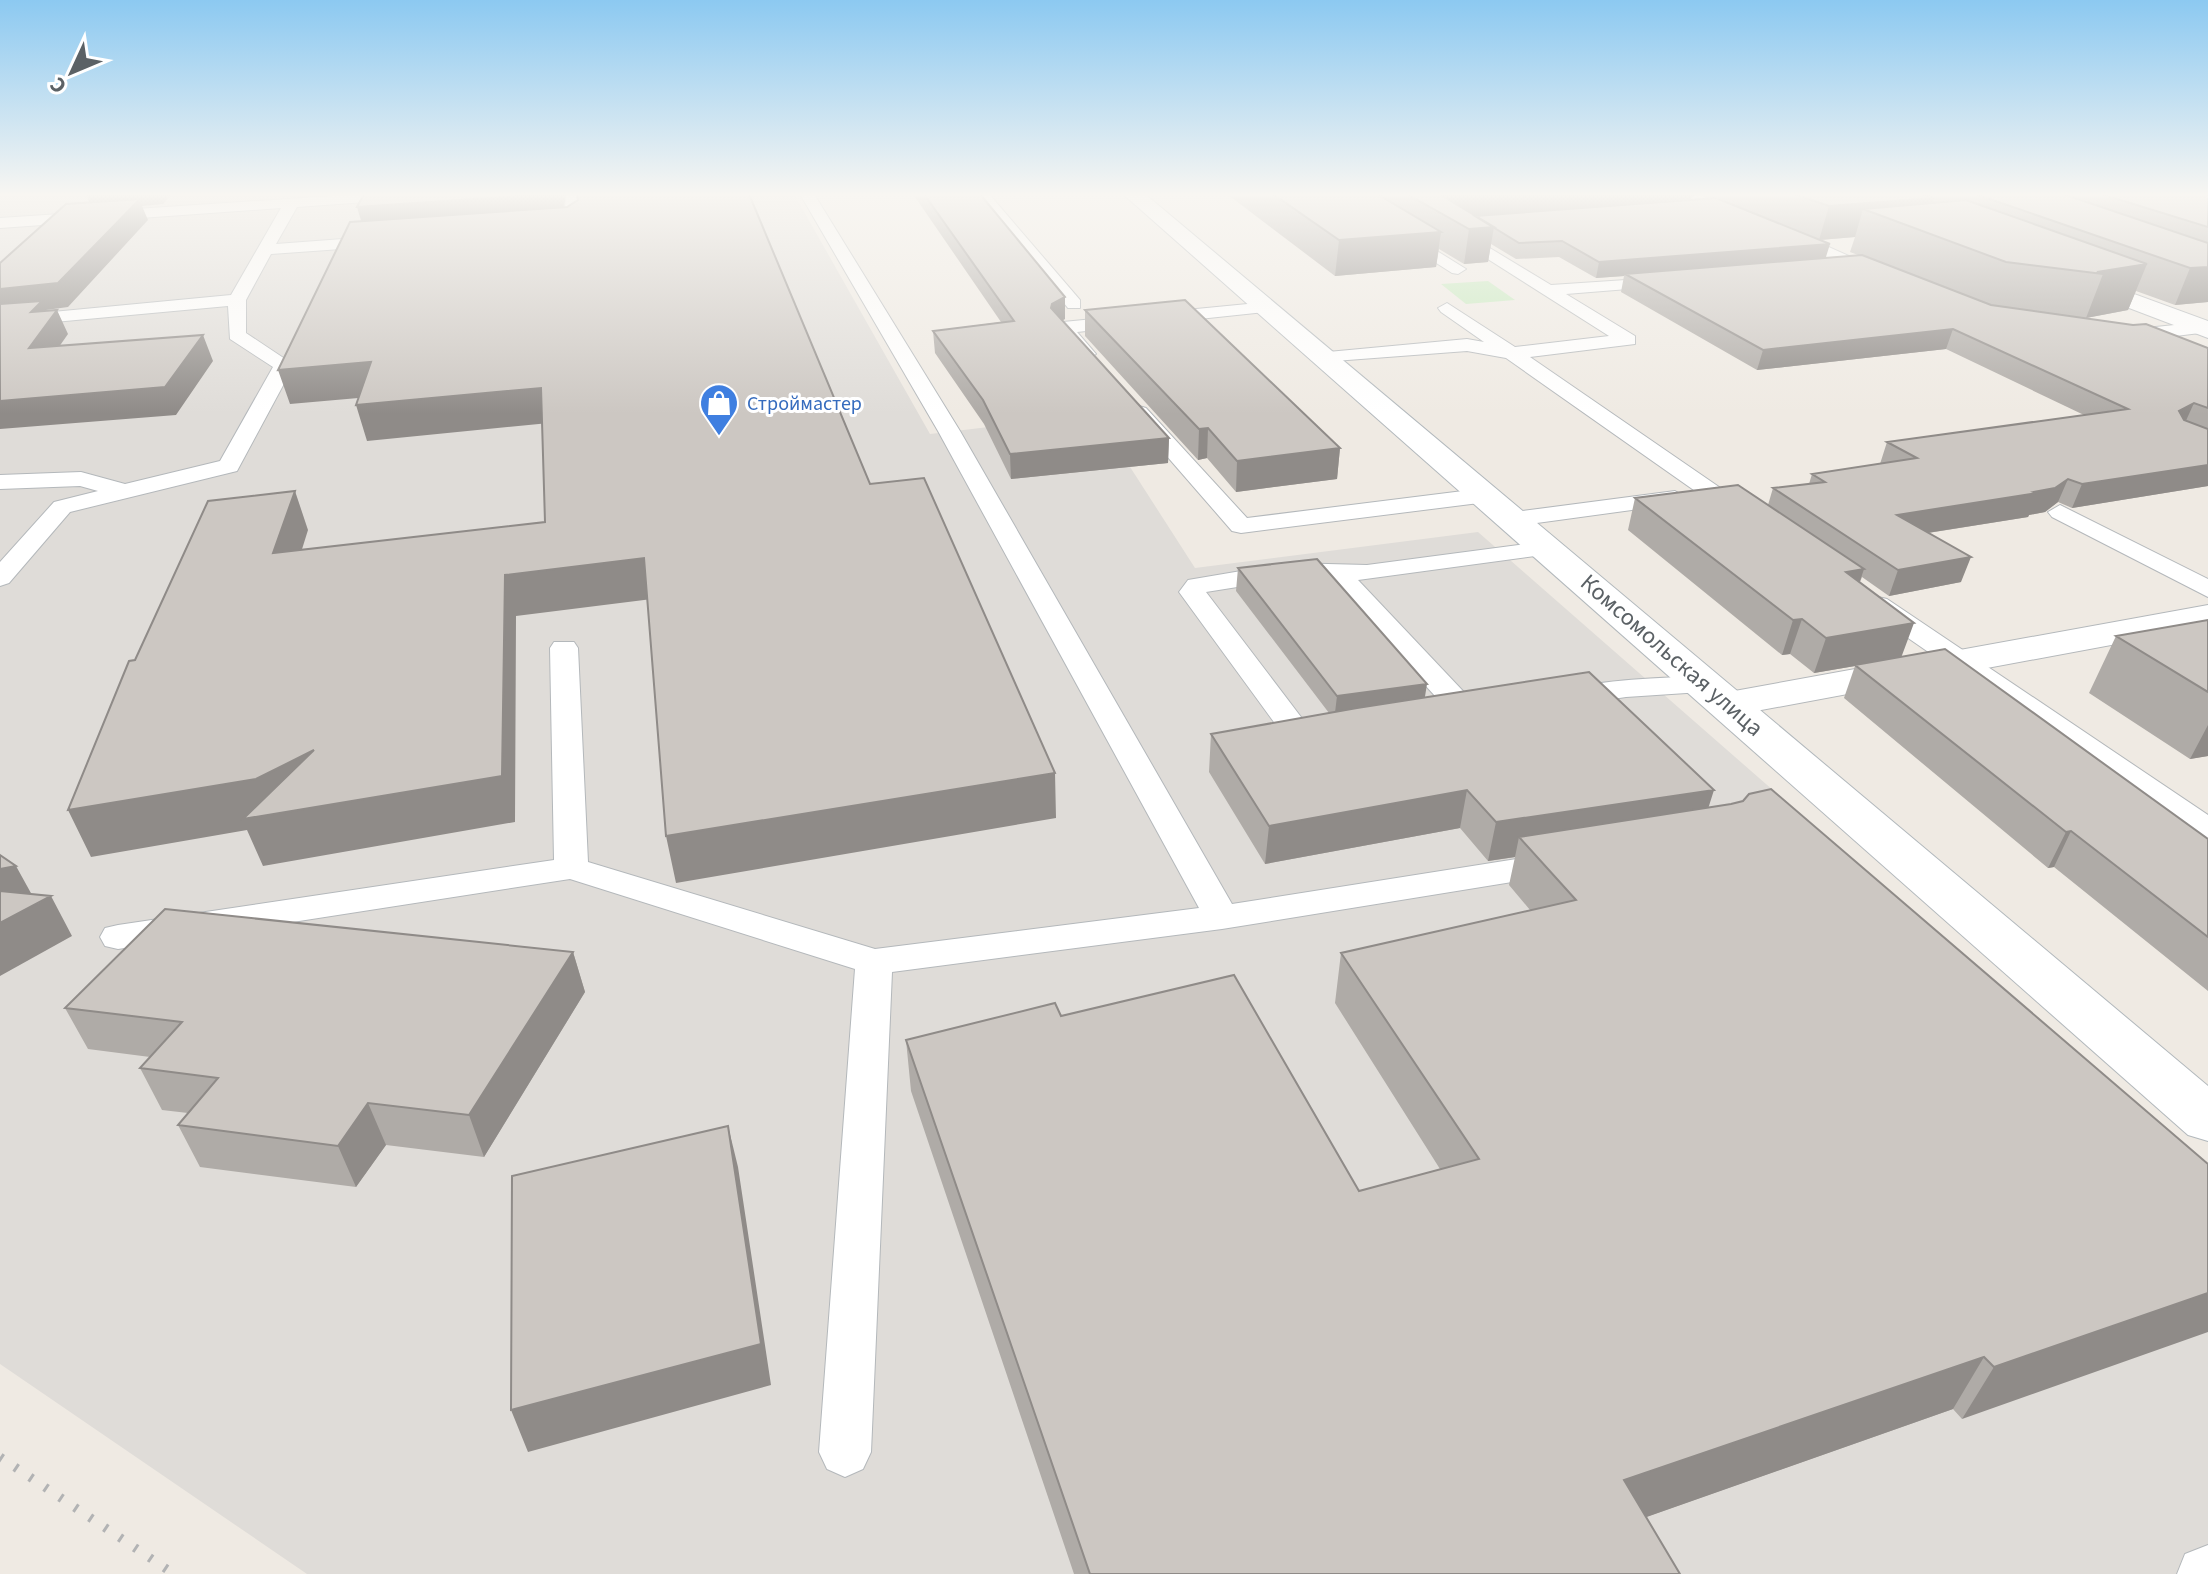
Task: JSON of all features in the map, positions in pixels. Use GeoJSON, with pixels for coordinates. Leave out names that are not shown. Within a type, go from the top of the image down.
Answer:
{"type":"FeatureCollection","features":[{"type":"Feature","properties":{"kind":"street","name":"Комсомольская улица"},"geometry":{"type":"LineString","coordinates":[[1221,267],[2208,1119]]}},
{"type":"Feature","properties":{"kind":"street"},"geometry":{"type":"LineString","coordinates":[[2046,268],[2206,329]]}},
{"type":"Feature","properties":{"kind":"street"},"geometry":{"type":"LineString","coordinates":[[1718,695],[1961,662],[2208,616]]}},
{"type":"Feature","properties":{"kind":"lane"},"geometry":{"type":"LineString","coordinates":[[0,578],[62,507],[229,466],[284,365],[237,335],[237,300],[256,267]]}},
{"type":"Feature","properties":{"kind":"lane"},"geometry":{"type":"LineString","coordinates":[[851,267],[949,431],[1222,917]]}},
{"type":"Feature","properties":{"kind":"lane"},"geometry":{"type":"LineString","coordinates":[[1043,267],[1074,304]]}},
{"type":"Feature","properties":{"kind":"lane"},"geometry":{"type":"LineString","coordinates":[[1328,358],[1467,345],[1512,353],[1628,340],[1512,267]]}},
{"type":"Feature","properties":{"kind":"lane"},"geometry":{"type":"LineString","coordinates":[[1829,268],[1835,267]]}},
{"type":"Feature","properties":{"kind":"lane"},"geometry":{"type":"LineString","coordinates":[[1865,267],[1889,278]]}},
{"type":"Feature","properties":{"kind":"lane"},"geometry":{"type":"LineString","coordinates":[[1548,290],[1689,279]]}},
{"type":"Feature","properties":{"kind":"lane"},"geometry":{"type":"LineString","coordinates":[[0,322],[237,300]]}},
{"type":"Feature","properties":{"kind":"lane"},"geometry":{"type":"LineString","coordinates":[[1105,374],[1063,328],[1268,307]]}},
{"type":"Feature","properties":{"kind":"lane"},"geometry":{"type":"LineString","coordinates":[[1447,308],[1764,528]]}},
{"type":"Feature","properties":{"kind":"lane"},"geometry":{"type":"LineString","coordinates":[[2111,335],[2137,336],[2206,329]]}},
{"type":"Feature","properties":{"kind":"lane"},"geometry":{"type":"LineString","coordinates":[[1126,398],[1241,526],[1712,492],[1740,484]]}},
{"type":"Feature","properties":{"kind":"lane"},"geometry":{"type":"LineString","coordinates":[[0,482],[81,479],[124,492]]}},
{"type":"Feature","properties":{"kind":"lane"},"geometry":{"type":"LineString","coordinates":[[2060,512],[2208,589]]}},
{"type":"Feature","properties":{"kind":"lane"},"geometry":{"type":"LineString","coordinates":[[1353,733],[1324,738],[1306,735],[1290,723],[1192,592],[1205,583],[1288,571],[1367,573],[1548,548]]}},
{"type":"Feature","properties":{"kind":"lane"},"geometry":{"type":"LineString","coordinates":[[1336,572],[1467,714]]}},
{"type":"Feature","properties":{"kind":"lane"},"geometry":{"type":"LineString","coordinates":[[1856,590],[2207,828]]}},
{"type":"Feature","properties":{"kind":"lane"},"geometry":{"type":"LineString","coordinates":[[564,648],[571,868]]}},
{"type":"Feature","properties":{"kind":"lane"},"geometry":{"type":"LineString","coordinates":[[1536,703],[1626,688],[1718,695]]}},
{"type":"Feature","properties":{"kind":"lane"},"geometry":{"type":"LineString","coordinates":[[118,937],[571,868],[874,962],[1222,917],[1592,858]]}},
{"type":"Feature","properties":{"kind":"lane"},"geometry":{"type":"LineString","coordinates":[[845,1452],[874,962]]}},
{"type":"Feature","properties":{"kind":"shaded area"},"geometry":{"type":"Polygon","coordinates":[[[0,267],[836,267],[930,434],[1096,414],[1195,568],[1478,532],[2208,1171],[2208,1574],[307,1574],[0,1364],[0,267]]]}},
{"type":"Feature","properties":{"kind":"green space"},"geometry":{"type":"Polygon","coordinates":[[[1488,281],[1515,300],[1466,304],[1441,284],[1488,281]]]}},
{"type":"Feature","properties":{"kind":"building"},"geometry":{"type":"Polygon","coordinates":[[[0,267],[73,267],[58,283],[0,289],[0,267]]]}},
{"type":"Feature","properties":{"kind":"building"},"geometry":{"type":"Polygon","coordinates":[[[328,267],[780,267],[870,484],[924,478],[1055,773],[666,836],[644,558],[505,575],[502,776],[243,819],[314,750],[256,779],[68,810],[129,661],[135,660],[208,501],[295,491],[273,553],[545,522],[541,388],[356,405],[371,362],[278,370],[328,267]]]}},
{"type":"Feature","properties":{"kind":"building"},"geometry":{"type":"Polygon","coordinates":[[[976,267],[1041,267],[1065,297],[1052,304],[1051,308],[1169,438],[1010,454],[983,400],[933,331],[1014,321],[976,267]]]}},
{"type":"Feature","properties":{"kind":"building"},"geometry":{"type":"Polygon","coordinates":[[[1707,267],[1894,267],[1991,305],[2133,325],[2146,324],[2208,348],[2208,408],[2194,403],[2179,411],[2184,420],[2208,429],[2208,465],[2082,484],[2068,479],[2055,488],[2034,492],[2037,493],[1897,515],[1971,557],[1898,570],[1773,488],[1825,482],[1812,474],[1917,458],[1887,442],[2128,409],[1953,329],[1763,350],[1625,274],[1707,267]]]}},
{"type":"Feature","properties":{"kind":"building"},"geometry":{"type":"Polygon","coordinates":[[[2050,267],[2125,267],[2097,272],[2103,274],[2050,267]]]}},
{"type":"Feature","properties":{"kind":"building"},"geometry":{"type":"Polygon","coordinates":[[[1185,300],[1340,448],[1237,461],[1208,428],[1199,429],[1085,310],[1185,300]]]}},
{"type":"Feature","properties":{"kind":"building"},"geometry":{"type":"Polygon","coordinates":[[[42,301],[31,312],[57,310],[29,348],[203,335],[165,387],[0,401],[0,304],[42,301]]]}},
{"type":"Feature","properties":{"kind":"building"},"geometry":{"type":"Polygon","coordinates":[[[1738,485],[1864,569],[1846,572],[1914,623],[1826,638],[1802,619],[1793,620],[1635,498],[1738,485]]]}},
{"type":"Feature","properties":{"kind":"building"},"geometry":{"type":"Polygon","coordinates":[[[1317,559],[1427,684],[1337,696],[1238,568],[1317,559]]]}},
{"type":"Feature","properties":{"kind":"building"},"geometry":{"type":"Polygon","coordinates":[[[2208,620],[2208,692],[2116,636],[2208,620]]]}},
{"type":"Feature","properties":{"kind":"building"},"geometry":{"type":"Polygon","coordinates":[[[1945,649],[2208,839],[2208,937],[2071,831],[2066,832],[1855,665],[1945,649]]]}},
{"type":"Feature","properties":{"kind":"building"},"geometry":{"type":"Polygon","coordinates":[[[1589,672],[1714,790],[1496,822],[1467,790],[1269,826],[1211,734],[1357,708],[1589,672]]]}},
{"type":"Feature","properties":{"kind":"building"},"geometry":{"type":"Polygon","coordinates":[[[1771,789],[2208,1164],[2208,1293],[1994,1367],[1984,1357],[1624,1480],[1680,1574],[1090,1574],[906,1040],[1055,1003],[1061,1016],[1234,975],[1359,1191],[1479,1159],[1341,953],[1576,900],[1519,837],[1731,804],[1743,801],[1749,794],[1771,789]]]}},
{"type":"Feature","properties":{"kind":"building"},"geometry":{"type":"Polygon","coordinates":[[[0,855],[16,866],[0,869],[0,855]]]}},
{"type":"Feature","properties":{"kind":"building"},"geometry":{"type":"Polygon","coordinates":[[[0,891],[51,896],[0,923],[0,891]]]}},
{"type":"Feature","properties":{"kind":"building"},"geometry":{"type":"Polygon","coordinates":[[[165,909],[573,952],[469,1115],[368,1103],[338,1146],[178,1125],[218,1078],[140,1068],[182,1022],[65,1008],[165,909]]]}},
{"type":"Feature","properties":{"kind":"building"},"geometry":{"type":"Polygon","coordinates":[[[728,1126],[761,1344],[511,1410],[512,1176],[728,1126]]]}},
{"type":"Feature","properties":{"kind":"railway"},"geometry":{"type":"LineString","coordinates":[[0,1457],[174,1574]]}},
{"type":"Feature","properties":{"kind":"place","name":"Строймастер"},"geometry":{"type":"Point","coordinates":[719,437]}}]}
